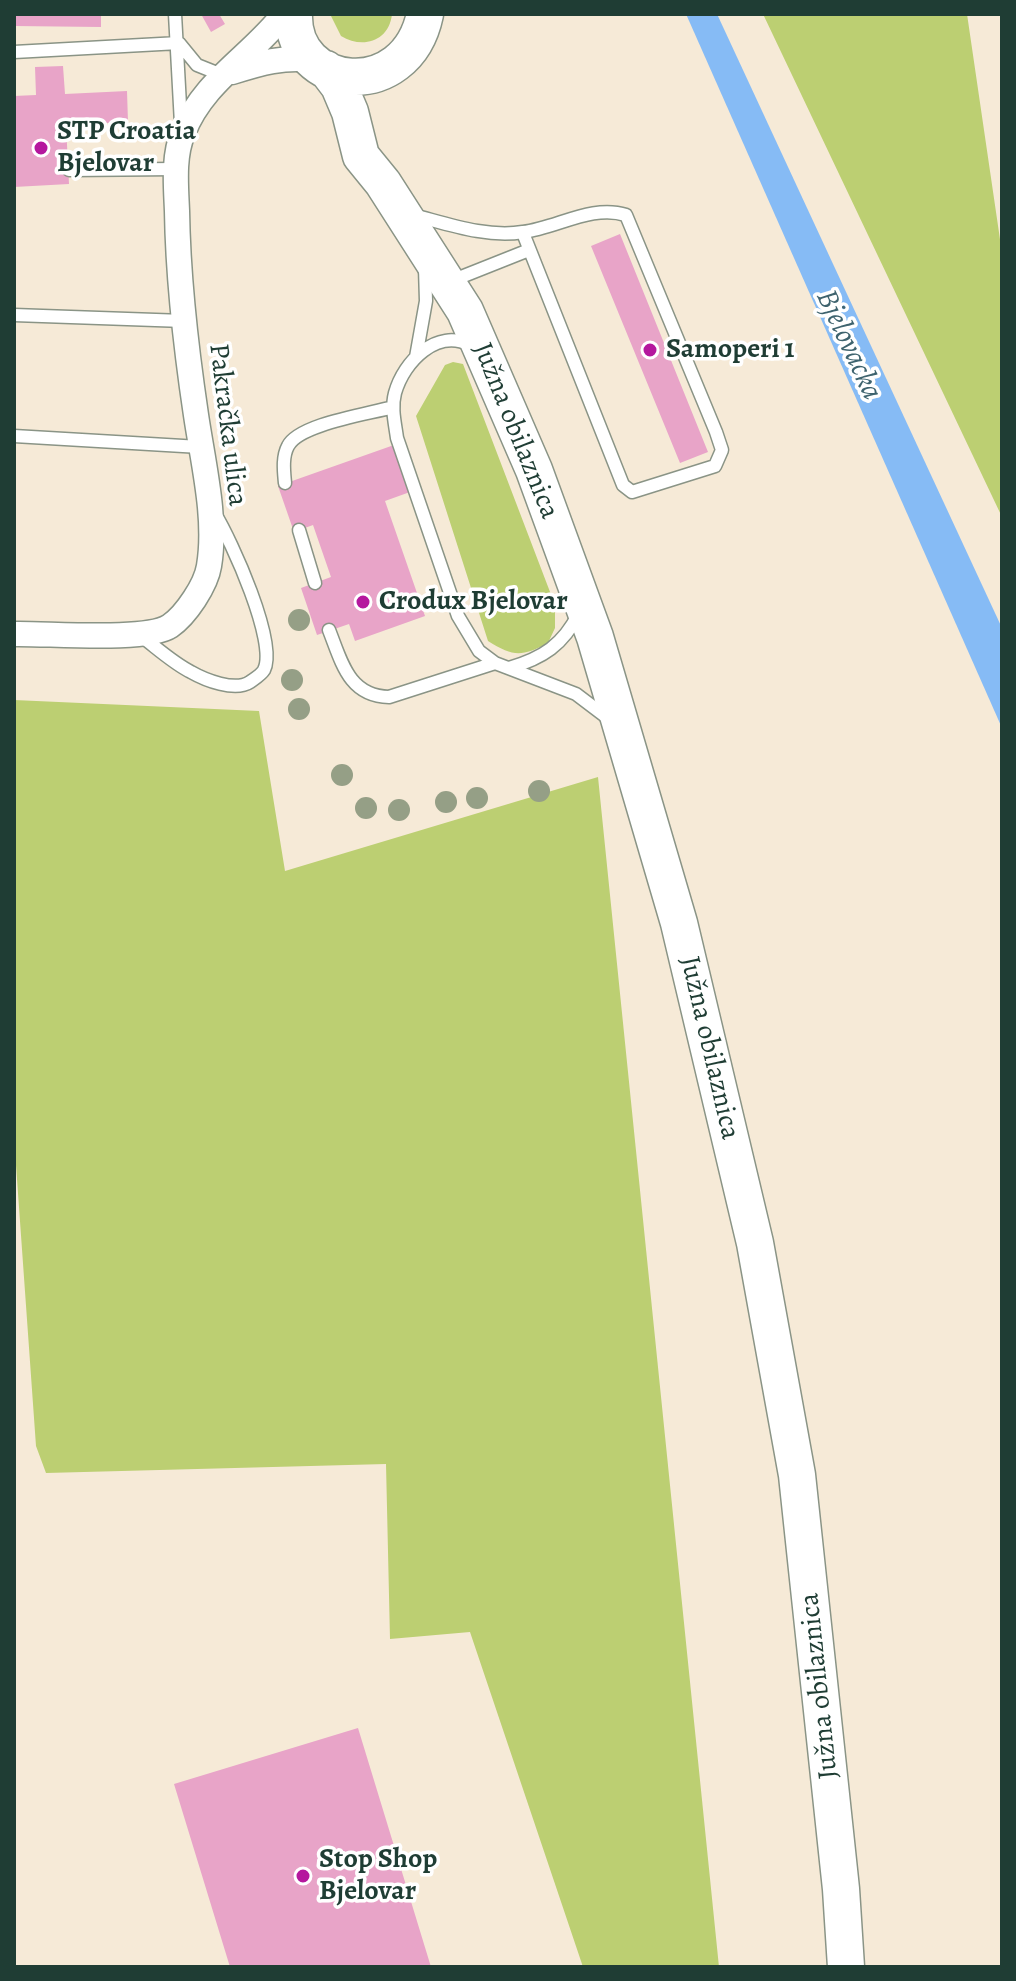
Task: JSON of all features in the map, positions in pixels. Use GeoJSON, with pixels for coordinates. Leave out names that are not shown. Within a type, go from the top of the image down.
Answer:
{"type":"FeatureCollection","features":[{"type":"Feature","properties":{"kind":"main road","name":"Južna obilaznica"},"geometry":{"type":"LineString","coordinates":[[294,14],[301,42],[339,86],[350,112],[361,156],[448,282],[534,470],[583,606],[679,923],[755,1243],[794,1459],[818,1660],[846,1967]]}},
{"type":"Feature","properties":{"kind":"main road","name":"Južna obilaznica"},"geometry":{"type":"LineString","coordinates":[[392,197],[374,139],[374,111],[380,88],[411,53],[421,34],[425,14]]}},
{"type":"Feature","properties":{"kind":"main road"},"geometry":{"type":"LineString","coordinates":[[320,64],[361,78],[396,67]]}},
{"type":"Feature","properties":{"kind":"street","name":"Pakračka ulica"},"geometry":{"type":"LineString","coordinates":[[14,634],[139,636],[169,626],[190,604],[209,568],[208,500],[177,249],[176,169],[181,135],[195,109],[222,75],[258,43],[284,14]]}},
{"type":"Feature","properties":{"kind":"street"},"geometry":{"type":"LineString","coordinates":[[222,75],[266,61],[294,57],[320,64]]}},
{"type":"Feature","properties":{"kind":"lane"},"geometry":{"type":"LineString","coordinates":[[175,14],[179,43],[181,135]]}},
{"type":"Feature","properties":{"kind":"lane"},"geometry":{"type":"LineString","coordinates":[[14,52],[179,43]]}},
{"type":"Feature","properties":{"kind":"lane"},"geometry":{"type":"LineString","coordinates":[[179,43],[197,65],[222,75]]}},
{"type":"Feature","properties":{"kind":"lane"},"geometry":{"type":"LineString","coordinates":[[69,170],[176,169]]}},
{"type":"Feature","properties":{"kind":"lane"},"geometry":{"type":"LineString","coordinates":[[392,197],[463,228],[523,233],[597,212],[612,210],[626,215],[716,432],[722,450],[715,466],[645,490],[632,492],[623,485],[523,233]]}},
{"type":"Feature","properties":{"kind":"lane"},"geometry":{"type":"LineString","coordinates":[[415,360],[426,301],[422,242]]}},
{"type":"Feature","properties":{"kind":"lane"},"geometry":{"type":"LineString","coordinates":[[448,282],[529,250]]}},
{"type":"Feature","properties":{"kind":"lane"},"geometry":{"type":"LineString","coordinates":[[14,315],[184,321]]}},
{"type":"Feature","properties":{"kind":"lane"},"geometry":{"type":"LineString","coordinates":[[484,357],[468,343],[442,339],[431,343],[415,360],[395,391],[393,407],[397,438],[458,616],[479,651],[495,663],[576,694],[601,710],[625,738]]}},
{"type":"Feature","properties":{"kind":"lane"},"geometry":{"type":"LineString","coordinates":[[285,483],[283,466],[287,446],[301,432],[393,407]]}},
{"type":"Feature","properties":{"kind":"lane"},"geometry":{"type":"LineString","coordinates":[[14,436],[200,447]]}},
{"type":"Feature","properties":{"kind":"lane"},"geometry":{"type":"LineString","coordinates":[[139,636],[191,673],[217,683],[244,686],[263,673],[267,659],[260,625],[236,549],[208,500]]}},
{"type":"Feature","properties":{"kind":"lane"},"geometry":{"type":"LineString","coordinates":[[299,530],[315,583]]}},
{"type":"Feature","properties":{"kind":"lane"},"geometry":{"type":"LineString","coordinates":[[509,668],[536,660],[558,646],[583,606]]}},
{"type":"Feature","properties":{"kind":"lane"},"geometry":{"type":"LineString","coordinates":[[329,630],[346,674],[359,691],[375,697],[389,697],[495,663]]}},
{"type":"Feature","properties":{"kind":"green space"},"geometry":{"type":"Polygon","coordinates":[[[330,14],[392,14],[390,24],[380,37],[357,42],[341,36],[330,14]]]}},
{"type":"Feature","properties":{"kind":"green space"},"geometry":{"type":"Polygon","coordinates":[[[763,14],[967,14],[1002,253],[1002,517],[763,14]]]}},
{"type":"Feature","properties":{"kind":"green space"},"geometry":{"type":"Polygon","coordinates":[[[453,362],[463,364],[555,605],[555,628],[548,643],[524,653],[505,650],[488,641],[416,416],[445,365],[453,362]]]}},
{"type":"Feature","properties":{"kind":"green space"},"geometry":{"type":"Polygon","coordinates":[[[14,700],[259,711],[285,871],[598,777],[719,1967],[583,1967],[470,1632],[390,1639],[386,1464],[46,1473],[36,1446],[14,1137],[14,700]]]}},
{"type":"Feature","properties":{"kind":"water","name":"Bjelovacka"},"geometry":{"type":"Polygon","coordinates":[[[686,14],[717,14],[1002,628],[1002,728],[686,14]]]}},
{"type":"Feature","properties":{"kind":"building"},"geometry":{"type":"Polygon","coordinates":[[[14,14],[101,14],[101,27],[14,26],[14,14]]]}},
{"type":"Feature","properties":{"kind":"building"},"geometry":{"type":"Polygon","coordinates":[[[201,14],[219,14],[225,24],[211,32],[201,14]]]}},
{"type":"Feature","properties":{"kind":"building","name":"STP Croatia Bjelovar"},"geometry":{"type":"Polygon","coordinates":[[[63,66],[65,94],[127,91],[128,122],[66,125],[69,184],[14,187],[14,96],[36,95],[35,67],[63,66]]]}},
{"type":"Feature","properties":{"kind":"building","name":"Samoperi 1"},"geometry":{"type":"Polygon","coordinates":[[[620,234],[708,452],[680,463],[591,246],[620,234]]]}},
{"type":"Feature","properties":{"kind":"building"},"geometry":{"type":"Polygon","coordinates":[[[394,445],[410,492],[385,501],[425,616],[355,641],[349,624],[317,635],[301,588],[331,577],[313,525],[294,532],[278,486],[394,445]]]}},
{"type":"Feature","properties":{"kind":"building","name":"Stop Shop Bjelovar"},"geometry":{"type":"Polygon","coordinates":[[[358,1728],[431,1967],[230,1967],[174,1784],[358,1728]]]}},
{"type":"Feature","properties":{"kind":"place","name":"STP Croatia Bjelovar"},"geometry":{"type":"Point","coordinates":[41,148]}},
{"type":"Feature","properties":{"kind":"place","name":"Samoperi 1"},"geometry":{"type":"Point","coordinates":[650,350]}},
{"type":"Feature","properties":{"kind":"place","name":"Crodux Bjelovar"},"geometry":{"type":"Point","coordinates":[363,602]}},
{"type":"Feature","properties":{"kind":"place","name":"Stop Shop Bjelovar"},"geometry":{"type":"Point","coordinates":[303,1876]}}]}
